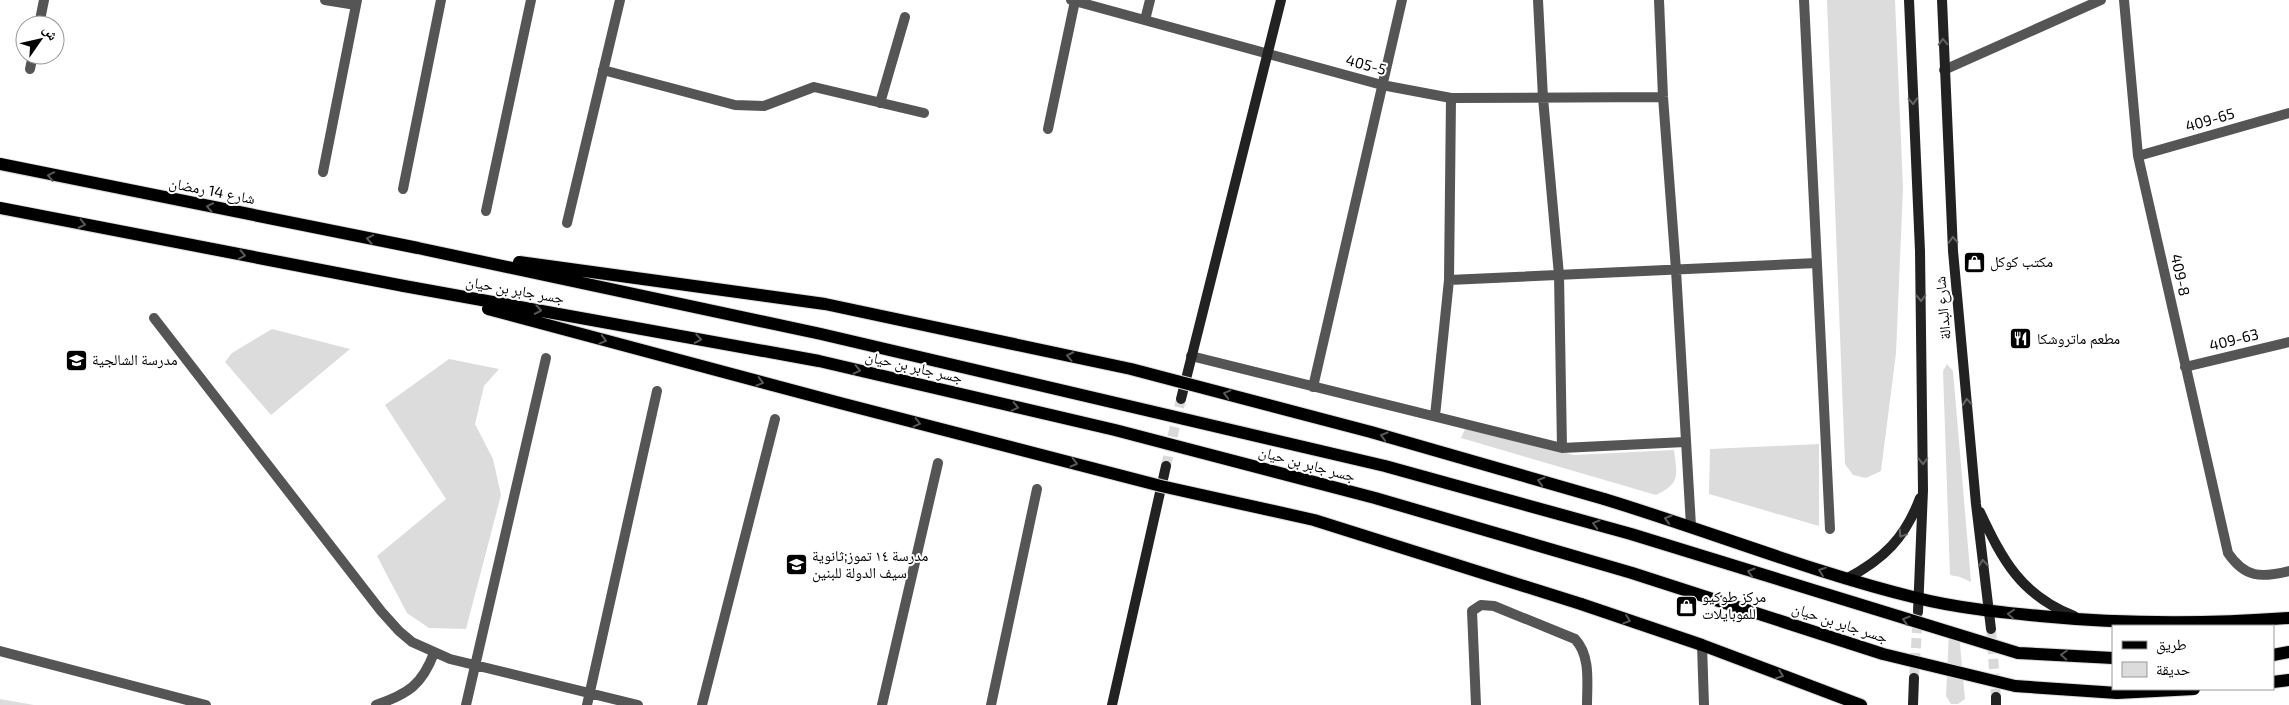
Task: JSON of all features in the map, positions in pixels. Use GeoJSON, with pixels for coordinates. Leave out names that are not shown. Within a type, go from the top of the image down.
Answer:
{"type":"FeatureCollection","features":[{"type":"Feature","properties":{"kind":"main road"},"geometry":{"type":"LineString","coordinates":[[1181,399],[1281,0]]}},
{"type":"Feature","properties":{"kind":"main road","name":"شارع البدالة"},"geometry":{"type":"LineString","coordinates":[[1909,0],[1920,252],[1923,490],[1919,605]]}},
{"type":"Feature","properties":{"kind":"main road","name":"شارع البدالة"},"geometry":{"type":"LineString","coordinates":[[1942,0],[1953,251],[1976,504],[1990,629]]}},
{"type":"Feature","properties":{"kind":"main road","name":"شارع 14 رمضان"},"geometry":{"type":"LineString","coordinates":[[0,164],[418,248]]}},
{"type":"Feature","properties":{"kind":"main road"},"geometry":{"type":"LineString","coordinates":[[0,208],[404,286],[840,404],[1161,486],[1314,520],[1581,604],[1702,645],[1861,705]]}},
{"type":"Feature","properties":{"kind":"main road"},"geometry":{"type":"LineString","coordinates":[[418,248],[825,304],[1131,369],[1371,432],[1604,499],[1690,526],[1919,605],[2085,620],[2217,623],[2289,618]]}},
{"type":"Feature","properties":{"kind":"main road","name":"جسر جابر بن حيان"},"geometry":{"type":"LineString","coordinates":[[418,248],[822,334],[1385,466],[1631,534],[2018,653],[2112,658]]}},
{"type":"Feature","properties":{"kind":"main road","name":"جسر جابر بن حيان"},"geometry":{"type":"LineString","coordinates":[[404,286],[819,361],[1115,430],[1375,498],[1632,572],[1883,654],[2016,686],[2116,694],[2178,690]]}},
{"type":"Feature","properties":{"kind":"main road"},"geometry":{"type":"LineString","coordinates":[[1112,705],[1166,466]]}},
{"type":"Feature","properties":{"kind":"main road"},"geometry":{"type":"LineString","coordinates":[[1846,579],[1868,568],[1887,553],[1902,534],[1914,513],[1923,490]]}},
{"type":"Feature","properties":{"kind":"main road"},"geometry":{"type":"LineString","coordinates":[[1976,504],[2000,555],[2016,577],[2036,595],[2059,610],[2085,620]]}},
{"type":"Feature","properties":{"kind":"main road"},"geometry":{"type":"LineString","coordinates":[[2274,654],[2289,652]]}},
{"type":"Feature","properties":{"kind":"main road"},"geometry":{"type":"LineString","coordinates":[[1913,705],[1914,678]]}},
{"type":"Feature","properties":{"kind":"main road"},"geometry":{"type":"LineString","coordinates":[[2274,682],[2289,680]]}},
{"type":"Feature","properties":{"kind":"street"},"geometry":{"type":"LineString","coordinates":[[41,15],[44,0]]}},
{"type":"Feature","properties":{"kind":"street"},"geometry":{"type":"LineString","coordinates":[[323,172],[357,3],[325,0]]}},
{"type":"Feature","properties":{"kind":"street"},"geometry":{"type":"LineString","coordinates":[[402,189],[441,0]]}},
{"type":"Feature","properties":{"kind":"street"},"geometry":{"type":"LineString","coordinates":[[486,211],[531,0]]}},
{"type":"Feature","properties":{"kind":"street"},"geometry":{"type":"LineString","coordinates":[[567,223],[620,0]]}},
{"type":"Feature","properties":{"kind":"street"},"geometry":{"type":"LineString","coordinates":[[1145,20],[1150,0]]}},
{"type":"Feature","properties":{"kind":"street"},"geometry":{"type":"LineString","coordinates":[[1314,386],[1402,0]]}},
{"type":"Feature","properties":{"kind":"street"},"geometry":{"type":"LineString","coordinates":[[1538,0],[1543,98],[1559,275],[1562,448]]}},
{"type":"Feature","properties":{"kind":"street"},"geometry":{"type":"LineString","coordinates":[[1659,0],[1663,98],[1676,270],[1690,526]]}},
{"type":"Feature","properties":{"kind":"street"},"geometry":{"type":"LineString","coordinates":[[1804,0],[1830,529]]}},
{"type":"Feature","properties":{"kind":"street"},"geometry":{"type":"LineString","coordinates":[[1944,70],[2101,0]]}},
{"type":"Feature","properties":{"kind":"street","name":"409-8"},"geometry":{"type":"LineString","coordinates":[[2124,0],[2138,156],[2228,553],[2237,566],[2250,573],[2270,576],[2289,571]]}},
{"type":"Feature","properties":{"kind":"street"},"geometry":{"type":"LineString","coordinates":[[1048,129],[1073,1]]}},
{"type":"Feature","properties":{"kind":"street","name":"405-5"},"geometry":{"type":"LineString","coordinates":[[1073,1],[1382,85],[1451,98],[1663,98]]}},
{"type":"Feature","properties":{"kind":"street"},"geometry":{"type":"LineString","coordinates":[[880,103],[905,17]]}},
{"type":"Feature","properties":{"kind":"street"},"geometry":{"type":"LineString","coordinates":[[30,69],[31,65]]}},
{"type":"Feature","properties":{"kind":"street"},"geometry":{"type":"LineString","coordinates":[[604,70],[735,105],[764,106],[814,87],[924,113]]}},
{"type":"Feature","properties":{"kind":"street"},"geometry":{"type":"LineString","coordinates":[[1435,416],[1449,280],[1451,98]]}},
{"type":"Feature","properties":{"kind":"street","name":"409-65"},"geometry":{"type":"LineString","coordinates":[[2138,156],[2289,114]]}},
{"type":"Feature","properties":{"kind":"street"},"geometry":{"type":"LineString","coordinates":[[1449,280],[1817,264]]}},
{"type":"Feature","properties":{"kind":"street"},"geometry":{"type":"LineString","coordinates":[[154,318],[381,612],[412,642],[434,653],[474,666],[638,705]]}},
{"type":"Feature","properties":{"kind":"street","name":"409-63"},"geometry":{"type":"LineString","coordinates":[[2185,367],[2289,342]]}},
{"type":"Feature","properties":{"kind":"street"},"geometry":{"type":"LineString","coordinates":[[1191,356],[1562,448],[1686,442]]}},
{"type":"Feature","properties":{"kind":"street"},"geometry":{"type":"LineString","coordinates":[[466,705],[546,358]]}},
{"type":"Feature","properties":{"kind":"street"},"geometry":{"type":"LineString","coordinates":[[586,705],[657,391]]}},
{"type":"Feature","properties":{"kind":"street"},"geometry":{"type":"LineString","coordinates":[[702,705],[775,419]]}},
{"type":"Feature","properties":{"kind":"street"},"geometry":{"type":"LineString","coordinates":[[882,705],[938,463]]}},
{"type":"Feature","properties":{"kind":"street"},"geometry":{"type":"LineString","coordinates":[[991,705],[1037,489]]}},
{"type":"Feature","properties":{"kind":"street"},"geometry":{"type":"LineString","coordinates":[[1476,705],[1472,611],[1481,605],[1494,606],[1575,639],[1583,647],[1586,658],[1587,705]]}},
{"type":"Feature","properties":{"kind":"street"},"geometry":{"type":"LineString","coordinates":[[1702,645],[1704,705]]}},
{"type":"Feature","properties":{"kind":"street"},"geometry":{"type":"LineString","coordinates":[[0,650],[206,705]]}},
{"type":"Feature","properties":{"kind":"street"},"geometry":{"type":"LineString","coordinates":[[376,705],[406,692],[419,682],[428,670],[434,653]]}},
{"type":"Feature","properties":{"kind":"green space"},"geometry":{"type":"Polygon","coordinates":[[[1827,0],[1895,0],[1903,188],[1896,353],[1881,471],[1866,478],[1853,475],[1845,464],[1827,0]]]}},
{"type":"Feature","properties":{"kind":"green space"},"geometry":{"type":"Polygon","coordinates":[[[272,329],[350,349],[271,415],[225,362],[232,353],[272,329]]]}},
{"type":"Feature","properties":{"kind":"green space"},"geometry":{"type":"Polygon","coordinates":[[[449,359],[499,369],[484,386],[475,424],[493,459],[501,495],[466,629],[429,628],[407,613],[377,556],[446,499],[385,405],[449,359]]]}},
{"type":"Feature","properties":{"kind":"green space"},"geometry":{"type":"Polygon","coordinates":[[[1947,364],[1953,371],[1971,582],[1950,575],[1943,371],[1947,364]]]}},
{"type":"Feature","properties":{"kind":"green space"},"geometry":{"type":"Polygon","coordinates":[[[1465,429],[1574,455],[1674,450],[1675,477],[1670,486],[1656,495],[1461,438],[1465,429]]]}},
{"type":"Feature","properties":{"kind":"green space"},"geometry":{"type":"Polygon","coordinates":[[[1819,444],[1819,526],[1709,494],[1710,449],[1819,444]]]}},
{"type":"Feature","properties":{"kind":"green space"},"geometry":{"type":"Polygon","coordinates":[[[1949,632],[1959,633],[1965,699],[1958,704],[1951,704],[1946,696],[1949,632]]]}},
{"type":"Feature","properties":{"kind":"green space"},"geometry":{"type":"Polygon","coordinates":[[[0,699],[34,705],[0,705],[0,699]]]}},
{"type":"Feature","properties":{"kind":"tunnel"},"geometry":{"type":"LineString","coordinates":[[1166,466],[1181,399]]}},
{"type":"Feature","properties":{"kind":"tunnel"},"geometry":{"type":"LineString","coordinates":[[1914,678],[1918,615]]}},
{"type":"Feature","properties":{"kind":"tunnel"},"geometry":{"type":"LineString","coordinates":[[1991,629],[1996,697]]}},
{"type":"Feature","properties":{"kind":"place","name":"مكتب كوكل"},"geometry":{"type":"Point","coordinates":[1974,262]}},
{"type":"Feature","properties":{"kind":"place","name":"مطعم ماتروشكا"},"geometry":{"type":"Point","coordinates":[2021,339]}},
{"type":"Feature","properties":{"kind":"place","name":"مدرسة الشالجية"},"geometry":{"type":"Point","coordinates":[76,360]}},
{"type":"Feature","properties":{"kind":"place","name":"مدرسة ١٤ تموز;ثانوية سيف الدولة للبنين"},"geometry":{"type":"Point","coordinates":[796,565]}},
{"type":"Feature","properties":{"kind":"place","name":"مركز طوكيو للموبايلات"},"geometry":{"type":"Point","coordinates":[1686,606]}}]}
